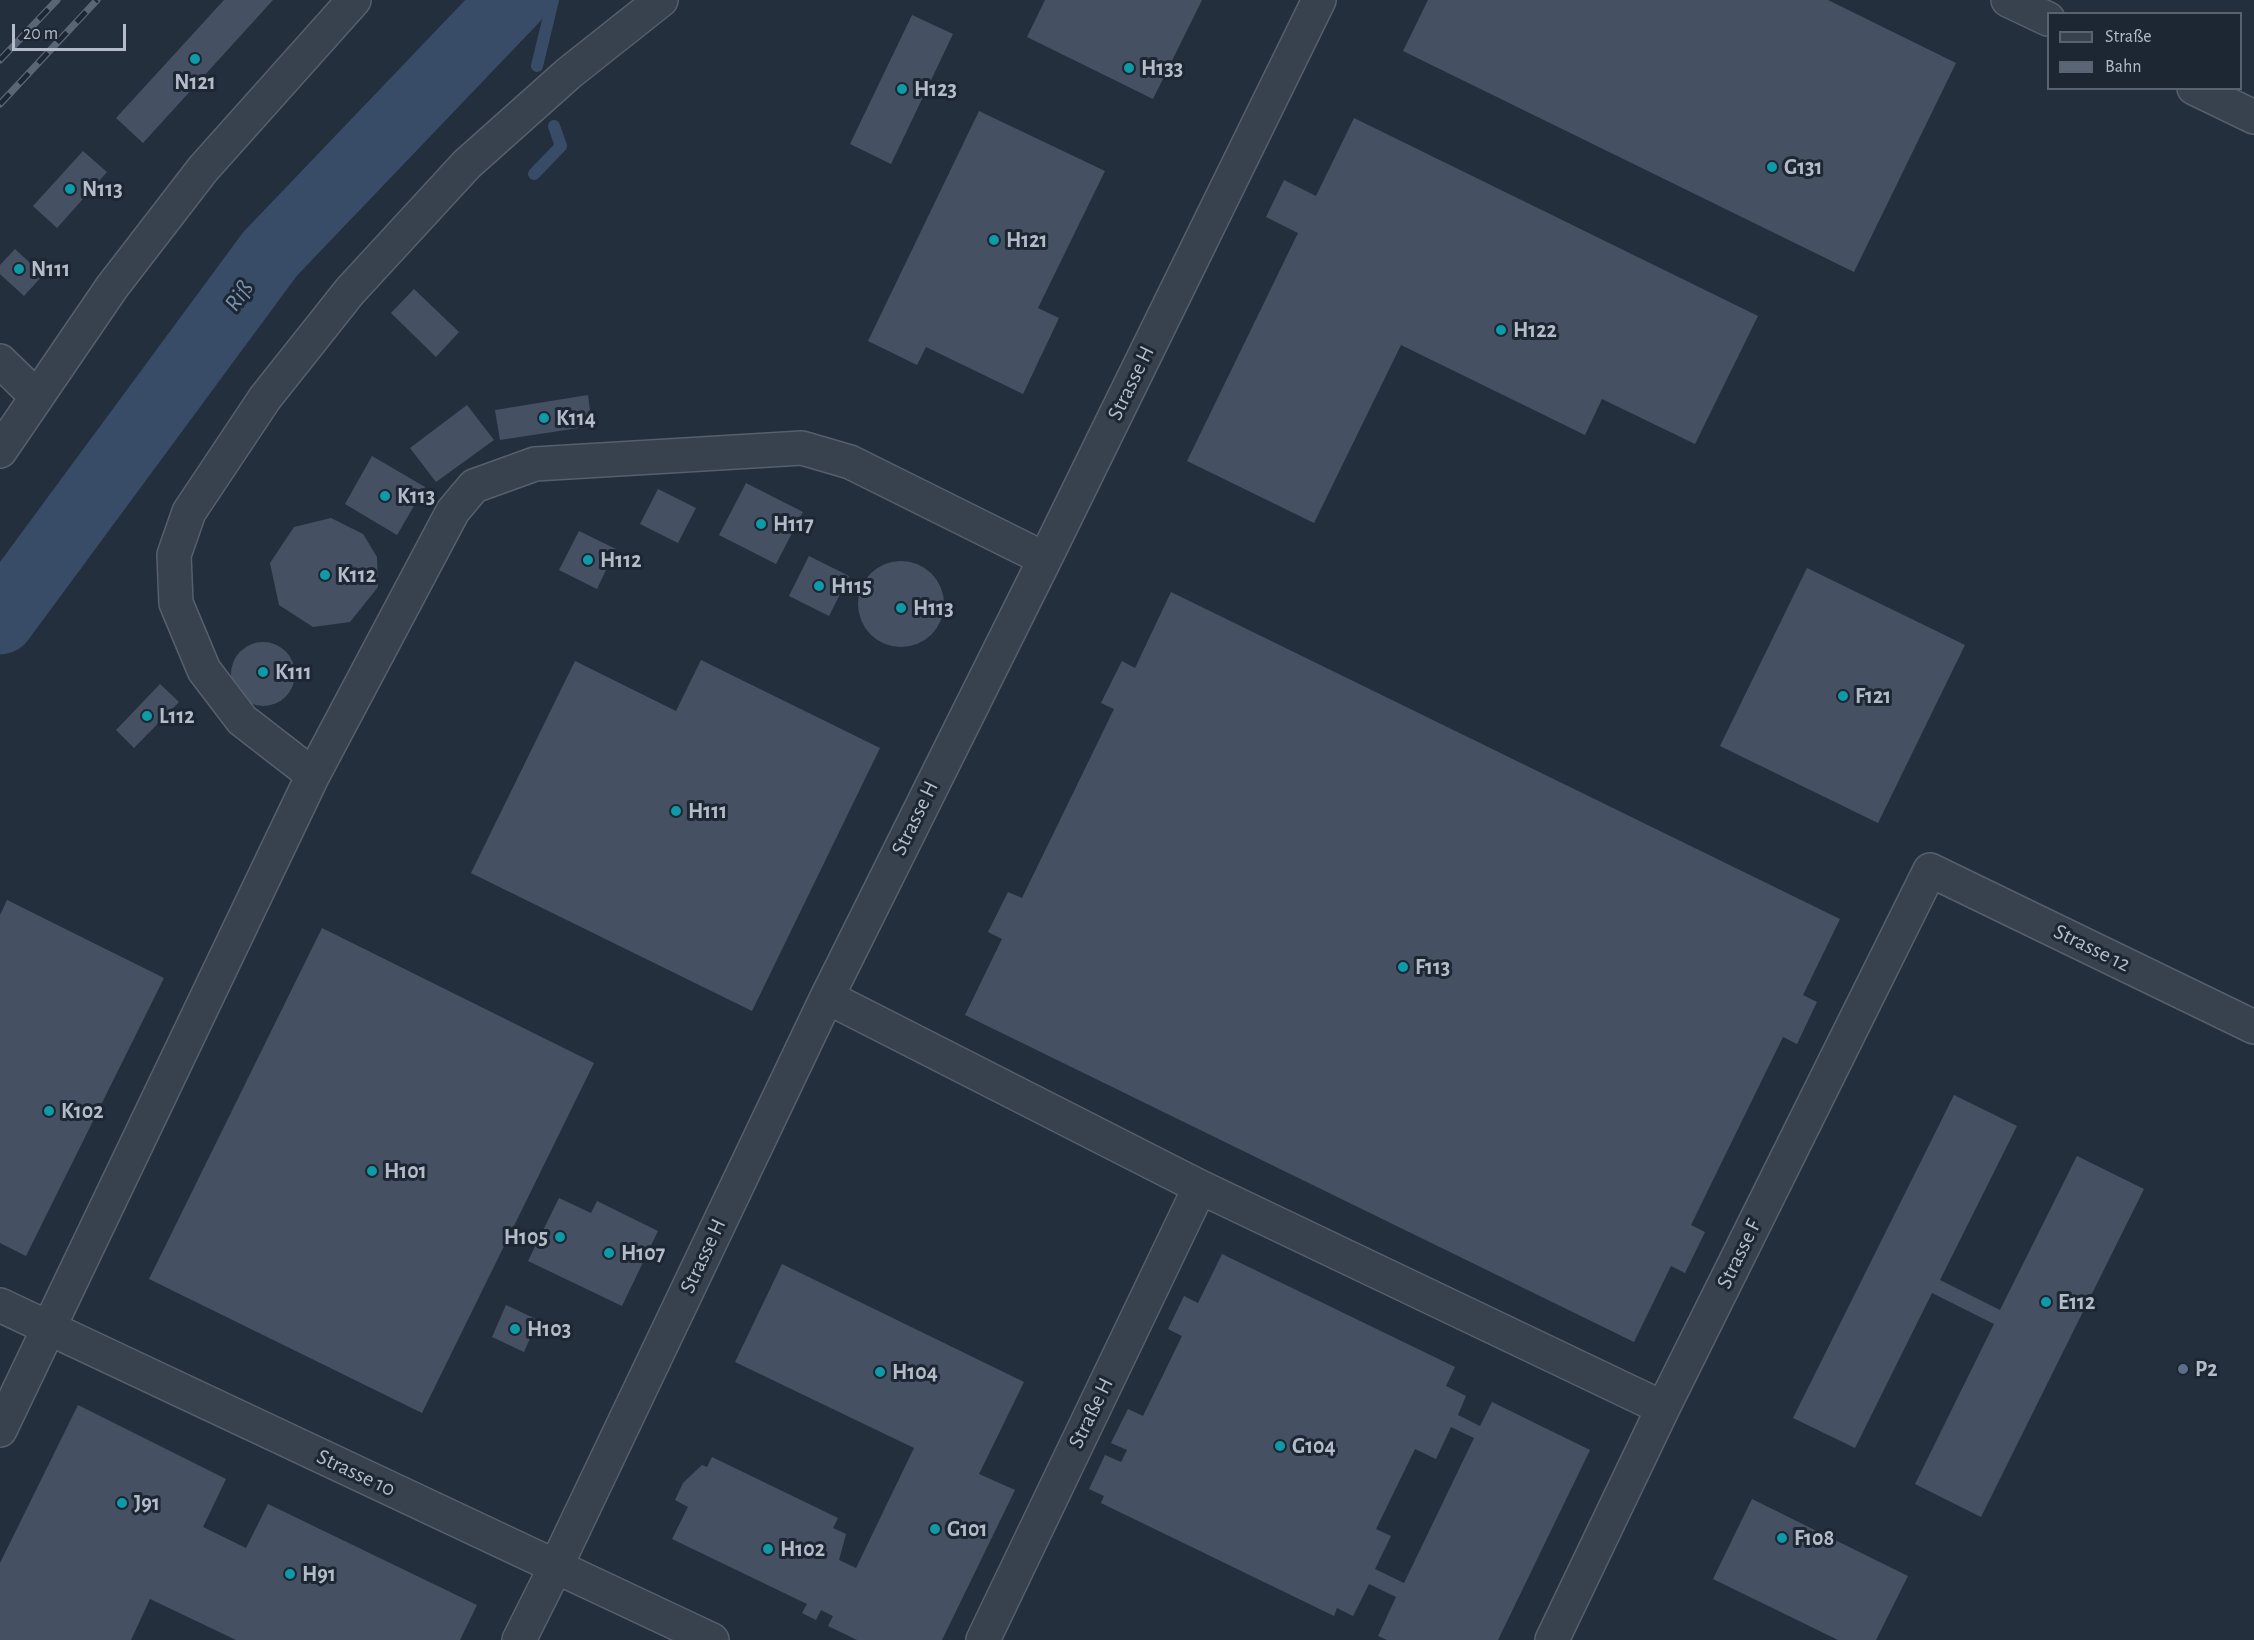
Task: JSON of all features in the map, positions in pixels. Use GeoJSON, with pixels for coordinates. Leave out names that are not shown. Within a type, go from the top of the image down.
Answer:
{"type":"FeatureCollection","features":[{"type":"Feature","properties":{"kind":"lane"},"geometry":{"type":"LineString","coordinates":[[0,451],[112,287],[203,169],[354,0]]}},
{"type":"Feature","properties":{"kind":"lane"},"geometry":{"type":"LineString","coordinates":[[313,775],[242,720],[204,670],[176,603],[174,555],[189,512],[265,398],[350,291],[467,164],[569,73],[661,0]]}},
{"type":"Feature","properties":{"kind":"lane","name":"Strasse H"},"geometry":{"type":"LineString","coordinates":[[519,1640],[826,997],[1319,0]]}},
{"type":"Feature","properties":{"kind":"lane"},"geometry":{"type":"LineString","coordinates":[[2008,0],[2047,18]]}},
{"type":"Feature","properties":{"kind":"lane"},"geometry":{"type":"LineString","coordinates":[[2198,90],[2254,117]]}},
{"type":"Feature","properties":{"kind":"lane"},"geometry":{"type":"LineString","coordinates":[[0,361],[37,397]]}},
{"type":"Feature","properties":{"kind":"lane"},"geometry":{"type":"LineString","coordinates":[[0,1430],[313,775],[453,511],[474,486],[535,464],[802,448],[850,462],[1045,558]]}},
{"type":"Feature","properties":{"kind":"lane","name":"Strasse 12"},"geometry":{"type":"LineString","coordinates":[[1930,870],[2254,1027]]}},
{"type":"Feature","properties":{"kind":"lane","name":"Strasse F"},"geometry":{"type":"LineString","coordinates":[[1552,1640],[1663,1408],[1930,870]]}},
{"type":"Feature","properties":{"kind":"lane"},"geometry":{"type":"LineString","coordinates":[[826,997],[1200,1187],[1663,1408]]}},
{"type":"Feature","properties":{"kind":"lane","name":"Straße H"},"geometry":{"type":"LineString","coordinates":[[983,1640],[1200,1187]]}},
{"type":"Feature","properties":{"kind":"lane","name":"Strasse 10"},"geometry":{"type":"LineString","coordinates":[[0,1305],[712,1640]]}},
{"type":"Feature","properties":{"kind":"building","name":"N121"},"geometry":{"type":"Polygon","coordinates":[[[224,0],[273,0],[143,143],[116,118],[224,0]]]}},
{"type":"Feature","properties":{"kind":"building","name":"H133"},"geometry":{"type":"Polygon","coordinates":[[[1045,0],[1202,0],[1153,99],[1027,37],[1045,0]]]}},
{"type":"Feature","properties":{"kind":"building","name":"G131"},"geometry":{"type":"Polygon","coordinates":[[[1428,0],[1828,0],[1956,63],[1854,272],[1403,51],[1428,0]]]}},
{"type":"Feature","properties":{"kind":"building","name":"H123"},"geometry":{"type":"Polygon","coordinates":[[[912,15],[953,34],[891,164],[850,144],[912,15]]]}},
{"type":"Feature","properties":{"kind":"building","name":"H121"},"geometry":{"type":"Polygon","coordinates":[[[979,111],[1105,171],[1038,308],[1059,318],[1023,394],[926,347],[917,365],[868,341],[979,111]]]}},
{"type":"Feature","properties":{"kind":"building","name":"H122"},"geometry":{"type":"Polygon","coordinates":[[[1354,118],[1758,316],[1695,444],[1602,399],[1585,435],[1401,345],[1314,523],[1187,461],[1298,233],[1266,217],[1284,180],[1316,196],[1354,118]]]}},
{"type":"Feature","properties":{"kind":"building","name":"N113"},"geometry":{"type":"Polygon","coordinates":[[[83,151],[107,172],[57,228],[33,206],[83,151]]]}},
{"type":"Feature","properties":{"kind":"building","name":"N111"},"geometry":{"type":"Polygon","coordinates":[[[15,249],[43,275],[24,296],[0,274],[0,265],[15,249]]]}},
{"type":"Feature","properties":{"kind":"building"},"geometry":{"type":"Polygon","coordinates":[[[414,289],[459,332],[436,357],[391,313],[414,289]]]}},
{"type":"Feature","properties":{"kind":"building","name":"K114"},"geometry":{"type":"Polygon","coordinates":[[[588,395],[592,426],[500,440],[495,410],[588,395]]]}},
{"type":"Feature","properties":{"kind":"building"},"geometry":{"type":"Polygon","coordinates":[[[467,405],[494,440],[436,482],[410,448],[467,405]]]}},
{"type":"Feature","properties":{"kind":"building","name":"K113"},"geometry":{"type":"Polygon","coordinates":[[[372,456],[425,487],[397,535],[345,504],[372,456]]]}},
{"type":"Feature","properties":{"kind":"building","name":"H117"},"geometry":{"type":"Polygon","coordinates":[[[746,483],[803,512],[776,564],[719,535],[746,483]]]}},
{"type":"Feature","properties":{"kind":"building"},"geometry":{"type":"Polygon","coordinates":[[[658,489],[696,508],[678,543],[640,524],[658,489]]]}},
{"type":"Feature","properties":{"kind":"building","name":"K112"},"geometry":{"type":"Polygon","coordinates":[[[331,518],[363,534],[377,557],[378,587],[350,622],[313,627],[279,605],[270,563],[294,527],[331,518]]]}},
{"type":"Feature","properties":{"kind":"building","name":"H112"},"geometry":{"type":"Polygon","coordinates":[[[579,531],[616,549],[597,589],[559,570],[579,531]]]}},
{"type":"Feature","properties":{"kind":"building","name":"H115"},"geometry":{"type":"Polygon","coordinates":[[[809,556],[849,576],[829,616],[789,596],[809,556]]]}},
{"type":"Feature","properties":{"kind":"building","name":"H113"},"geometry":{"type":"Polygon","coordinates":[[[901,561],[917,565],[931,574],[940,588],[944,604],[940,620],[931,634],[917,643],[901,647],[885,643],[871,634],[862,620],[858,604],[862,588],[871,574],[885,565],[901,561]]]}},
{"type":"Feature","properties":{"kind":"building","name":"F121"},"geometry":{"type":"Polygon","coordinates":[[[1807,568],[1965,645],[1878,823],[1720,746],[1807,568]]]}},
{"type":"Feature","properties":{"kind":"building","name":"F113"},"geometry":{"type":"Polygon","coordinates":[[[1171,592],[1840,919],[1803,995],[1817,1002],[1797,1044],[1783,1037],[1691,1225],[1705,1232],[1685,1273],[1671,1266],[1634,1342],[965,1015],[1002,939],[988,932],[1008,892],[1022,898],[1114,709],[1101,703],[1122,661],[1135,668],[1171,592]]]}},
{"type":"Feature","properties":{"kind":"building","name":"K111"},"geometry":{"type":"Polygon","coordinates":[[[257,642],[269,642],[286,651],[293,662],[295,674],[293,686],[286,697],[269,706],[257,706],[245,701],[236,692],[231,680],[231,668],[236,656],[245,647],[257,642]]]}},
{"type":"Feature","properties":{"kind":"building","name":"H111"},"geometry":{"type":"Polygon","coordinates":[[[701,660],[880,748],[752,1011],[471,873],[575,661],[676,711],[701,660]]]}},
{"type":"Feature","properties":{"kind":"building","name":"L112"},"geometry":{"type":"Polygon","coordinates":[[[160,684],[179,702],[134,748],[116,730],[160,684]]]}},
{"type":"Feature","properties":{"kind":"building","name":"K102"},"geometry":{"type":"Polygon","coordinates":[[[7,900],[164,978],[26,1256],[0,1243],[0,915],[7,900]]]}},
{"type":"Feature","properties":{"kind":"building","name":"H101"},"geometry":{"type":"Polygon","coordinates":[[[322,928],[594,1063],[422,1413],[149,1279],[322,928]]]}},
{"type":"Feature","properties":{"kind":"building","name":"E112"},"geometry":{"type":"Polygon","coordinates":[[[1954,1095],[2017,1126],[1940,1280],[2000,1310],[2077,1156],[2144,1189],[1981,1517],[1915,1484],[1994,1324],[1932,1293],[1855,1448],[1793,1418],[1954,1095]]]}},
{"type":"Feature","properties":{"kind":"building","name":"H107"},"geometry":{"type":"Polygon","coordinates":[[[559,1198],[591,1213],[597,1201],[658,1231],[622,1306],[528,1261],[559,1198]]]}},
{"type":"Feature","properties":{"kind":"building","name":"G104"},"geometry":{"type":"Polygon","coordinates":[[[1222,1254],[1455,1367],[1446,1386],[1466,1396],[1458,1415],[1480,1426],[1492,1402],[1590,1450],[1498,1640],[1387,1640],[1378,1636],[1396,1597],[1369,1584],[1353,1616],[1337,1608],[1334,1616],[1101,1503],[1104,1496],[1089,1489],[1105,1455],[1121,1462],[1127,1450],[1111,1443],[1128,1409],[1143,1416],[1182,1336],[1168,1329],[1184,1296],[1198,1303],[1222,1254]],[[1451,1427],[1436,1459],[1415,1449],[1376,1529],[1391,1536],[1375,1569],[1404,1583],[1474,1438],[1451,1427]]]}},
{"type":"Feature","properties":{"kind":"building"},"geometry":{"type":"Polygon","coordinates":[[[782,1264],[1024,1382],[979,1474],[1015,1490],[942,1640],[857,1640],[828,1626],[833,1616],[821,1610],[816,1620],[802,1613],[807,1604],[672,1539],[688,1507],[675,1500],[683,1483],[702,1465],[707,1467],[712,1457],[838,1518],[833,1528],[846,1534],[839,1560],[856,1568],[914,1448],[735,1362],[782,1264]]]}},
{"type":"Feature","properties":{"kind":"building","name":"H103"},"geometry":{"type":"Polygon","coordinates":[[[506,1305],[538,1320],[524,1352],[492,1337],[506,1305]]]}},
{"type":"Feature","properties":{"kind":"building"},"geometry":{"type":"Polygon","coordinates":[[[78,1405],[226,1479],[203,1527],[246,1548],[268,1504],[477,1605],[460,1640],[236,1640],[150,1599],[131,1640],[0,1640],[0,1563],[78,1405]]]}},
{"type":"Feature","properties":{"kind":"building","name":"F108"},"geometry":{"type":"Polygon","coordinates":[[[1752,1499],[1908,1576],[1876,1640],[1838,1640],[1713,1579],[1752,1499]]]}},
{"type":"Feature","properties":{"kind":"waterway","name":"Riß"},"geometry":{"type":"LineString","coordinates":[[0,620],[270,254],[513,0]]}},
{"type":"Feature","properties":{"kind":"waterway"},"geometry":{"type":"LineString","coordinates":[[537,66],[553,0]]}},
{"type":"Feature","properties":{"kind":"waterway"},"geometry":{"type":"LineString","coordinates":[[534,174],[561,146],[554,126]]}},
{"type":"Feature","properties":{"kind":"railway"},"geometry":{"type":"LineString","coordinates":[[0,60],[57,0]]}},
{"type":"Feature","properties":{"kind":"railway"},"geometry":{"type":"LineString","coordinates":[[0,104],[97,0]]}},
{"type":"Feature","properties":{"kind":"place","name":"N121"},"geometry":{"type":"Point","coordinates":[195,59]}},
{"type":"Feature","properties":{"kind":"place","name":"H133"},"geometry":{"type":"Point","coordinates":[1129,68]}},
{"type":"Feature","properties":{"kind":"place","name":"H123"},"geometry":{"type":"Point","coordinates":[902,89]}},
{"type":"Feature","properties":{"kind":"place","name":"G131"},"geometry":{"type":"Point","coordinates":[1772,167]}},
{"type":"Feature","properties":{"kind":"place","name":"N113"},"geometry":{"type":"Point","coordinates":[70,189]}},
{"type":"Feature","properties":{"kind":"place","name":"H121"},"geometry":{"type":"Point","coordinates":[994,240]}},
{"type":"Feature","properties":{"kind":"place","name":"N111"},"geometry":{"type":"Point","coordinates":[19,269]}},
{"type":"Feature","properties":{"kind":"place","name":"H122"},"geometry":{"type":"Point","coordinates":[1501,330]}},
{"type":"Feature","properties":{"kind":"place","name":"K114"},"geometry":{"type":"Point","coordinates":[544,418]}},
{"type":"Feature","properties":{"kind":"place","name":"K113"},"geometry":{"type":"Point","coordinates":[385,496]}},
{"type":"Feature","properties":{"kind":"place","name":"H117"},"geometry":{"type":"Point","coordinates":[761,524]}},
{"type":"Feature","properties":{"kind":"place","name":"H112"},"geometry":{"type":"Point","coordinates":[588,560]}},
{"type":"Feature","properties":{"kind":"place","name":"K112"},"geometry":{"type":"Point","coordinates":[325,575]}},
{"type":"Feature","properties":{"kind":"place","name":"H115"},"geometry":{"type":"Point","coordinates":[819,586]}},
{"type":"Feature","properties":{"kind":"place","name":"H113"},"geometry":{"type":"Point","coordinates":[901,608]}},
{"type":"Feature","properties":{"kind":"place","name":"K111"},"geometry":{"type":"Point","coordinates":[263,672]}},
{"type":"Feature","properties":{"kind":"place","name":"F121"},"geometry":{"type":"Point","coordinates":[1843,696]}},
{"type":"Feature","properties":{"kind":"place","name":"L112"},"geometry":{"type":"Point","coordinates":[147,716]}},
{"type":"Feature","properties":{"kind":"place","name":"H111"},"geometry":{"type":"Point","coordinates":[676,811]}},
{"type":"Feature","properties":{"kind":"place","name":"F113"},"geometry":{"type":"Point","coordinates":[1403,967]}},
{"type":"Feature","properties":{"kind":"place","name":"K102"},"geometry":{"type":"Point","coordinates":[49,1111]}},
{"type":"Feature","properties":{"kind":"place","name":"H101"},"geometry":{"type":"Point","coordinates":[372,1171]}},
{"type":"Feature","properties":{"kind":"place","name":"H105"},"geometry":{"type":"Point","coordinates":[560,1237]}},
{"type":"Feature","properties":{"kind":"place","name":"H107"},"geometry":{"type":"Point","coordinates":[609,1253]}},
{"type":"Feature","properties":{"kind":"place","name":"E112"},"geometry":{"type":"Point","coordinates":[2046,1302]}},
{"type":"Feature","properties":{"kind":"place","name":"H103"},"geometry":{"type":"Point","coordinates":[515,1329]}},
{"type":"Feature","properties":{"kind":"place","name":"P2"},"geometry":{"type":"Point","coordinates":[2183,1369]}},
{"type":"Feature","properties":{"kind":"place","name":"H104"},"geometry":{"type":"Point","coordinates":[880,1372]}},
{"type":"Feature","properties":{"kind":"place","name":"G104"},"geometry":{"type":"Point","coordinates":[1280,1446]}},
{"type":"Feature","properties":{"kind":"place","name":"J91"},"geometry":{"type":"Point","coordinates":[122,1503]}},
{"type":"Feature","properties":{"kind":"place","name":"G101"},"geometry":{"type":"Point","coordinates":[935,1529]}},
{"type":"Feature","properties":{"kind":"place","name":"F108"},"geometry":{"type":"Point","coordinates":[1782,1538]}},
{"type":"Feature","properties":{"kind":"place","name":"H102"},"geometry":{"type":"Point","coordinates":[768,1549]}},
{"type":"Feature","properties":{"kind":"place","name":"H91"},"geometry":{"type":"Point","coordinates":[290,1574]}}]}
